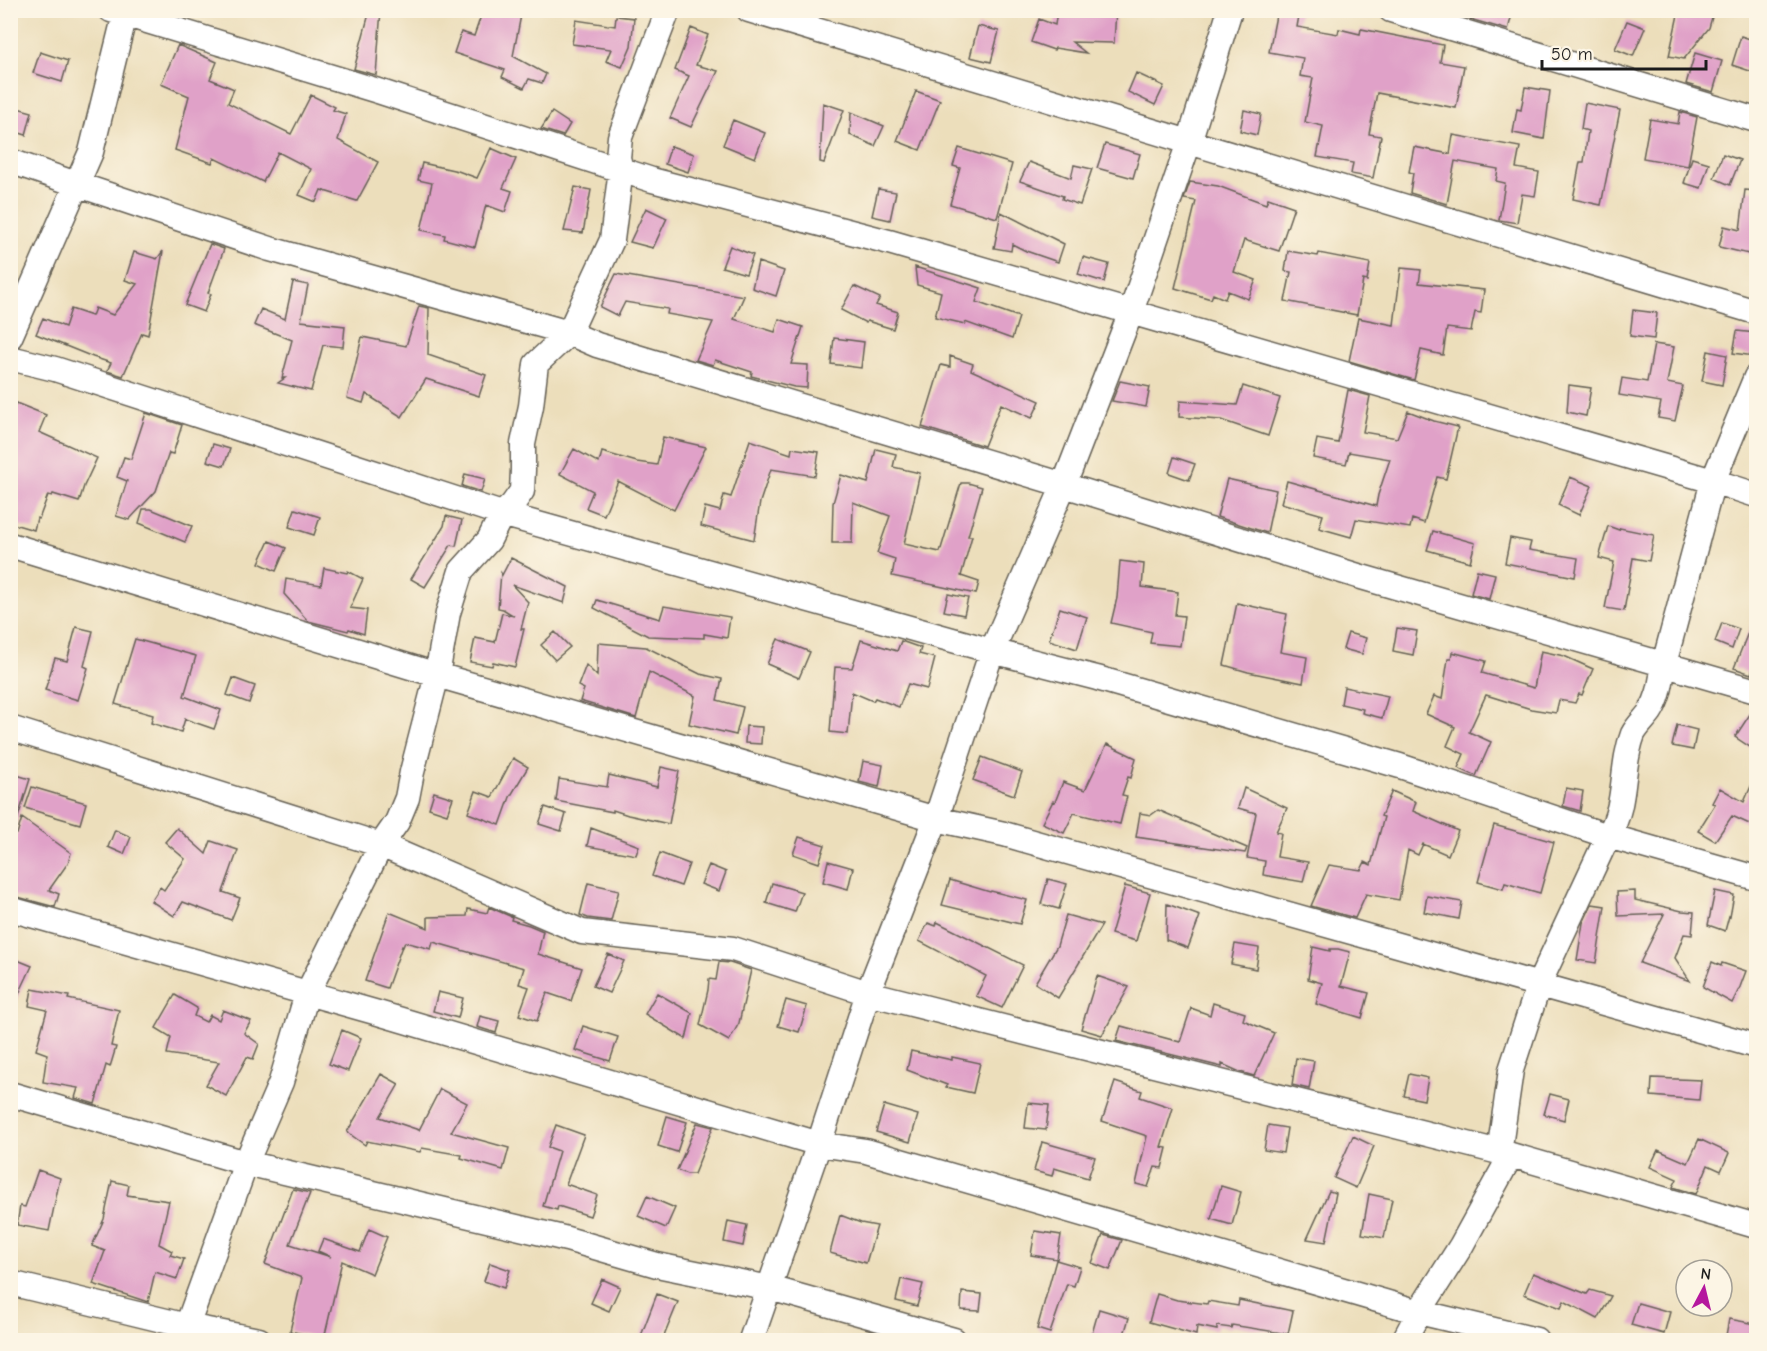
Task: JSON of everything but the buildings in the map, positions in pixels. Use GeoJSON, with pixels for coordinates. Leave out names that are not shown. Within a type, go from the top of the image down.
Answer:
{"type":"FeatureCollection","features":[{"type":"Feature","properties":{"kind":"street"},"geometry":{"type":"LineString","coordinates":[[184,1333],[246,1164],[281,1082],[307,994],[381,845],[397,822],[407,798],[437,675],[448,613],[461,571],[489,540],[501,514],[512,505],[522,491],[522,444],[531,406],[536,364],[569,333],[612,240],[621,169],[618,158],[620,137],[668,10]]}},
{"type":"Feature","properties":{"kind":"street"},"geometry":{"type":"LineString","coordinates":[[749,10],[1756,312]]}},
{"type":"Feature","properties":{"kind":"street"},"geometry":{"type":"LineString","coordinates":[[751,1341],[868,993],[936,819],[992,651],[1064,485],[1131,312],[1189,142],[1230,10]]}},
{"type":"Feature","properties":{"kind":"street"},"geometry":{"type":"LineString","coordinates":[[1391,10],[1756,120]]}},
{"type":"Feature","properties":{"kind":"street"},"geometry":{"type":"LineString","coordinates":[[10,338],[91,152],[104,105],[120,12],[378,91],[652,180],[889,242],[1756,495]]}},
{"type":"Feature","properties":{"kind":"street"},"geometry":{"type":"LineString","coordinates":[[10,161],[270,249],[569,333],[597,345],[1358,576],[1756,691]]}},
{"type":"Feature","properties":{"kind":"street"},"geometry":{"type":"LineString","coordinates":[[10,358],[55,369],[501,514],[992,651],[1097,678],[1400,766],[1608,836],[1756,878]]}},
{"type":"Feature","properties":{"kind":"street"},"geometry":{"type":"LineString","coordinates":[[1404,1341],[1419,1312],[1461,1246],[1505,1154],[1512,1070],[1539,984],[1614,825],[1625,783],[1634,732],[1650,711],[1659,693],[1664,664],[1713,481],[1756,377]]}},
{"type":"Feature","properties":{"kind":"street"},"geometry":{"type":"LineString","coordinates":[[10,545],[437,675],[936,819],[1004,834],[1756,1046]]}},
{"type":"Feature","properties":{"kind":"street"},"geometry":{"type":"LineString","coordinates":[[10,728],[381,845],[582,932],[733,949],[868,993],[1505,1154],[1756,1227]]}},
{"type":"Feature","properties":{"kind":"street"},"geometry":{"type":"LineString","coordinates":[[10,909],[378,1013],[819,1144],[866,1151],[1419,1312],[1536,1341]]}},
{"type":"Feature","properties":{"kind":"street"},"geometry":{"type":"LineString","coordinates":[[10,1094],[246,1164],[567,1239],[657,1265],[770,1288],[954,1341]]}},
{"type":"Feature","properties":{"kind":"street"},"geometry":{"type":"LineString","coordinates":[[10,1283],[184,1333],[259,1341]]}}]}
